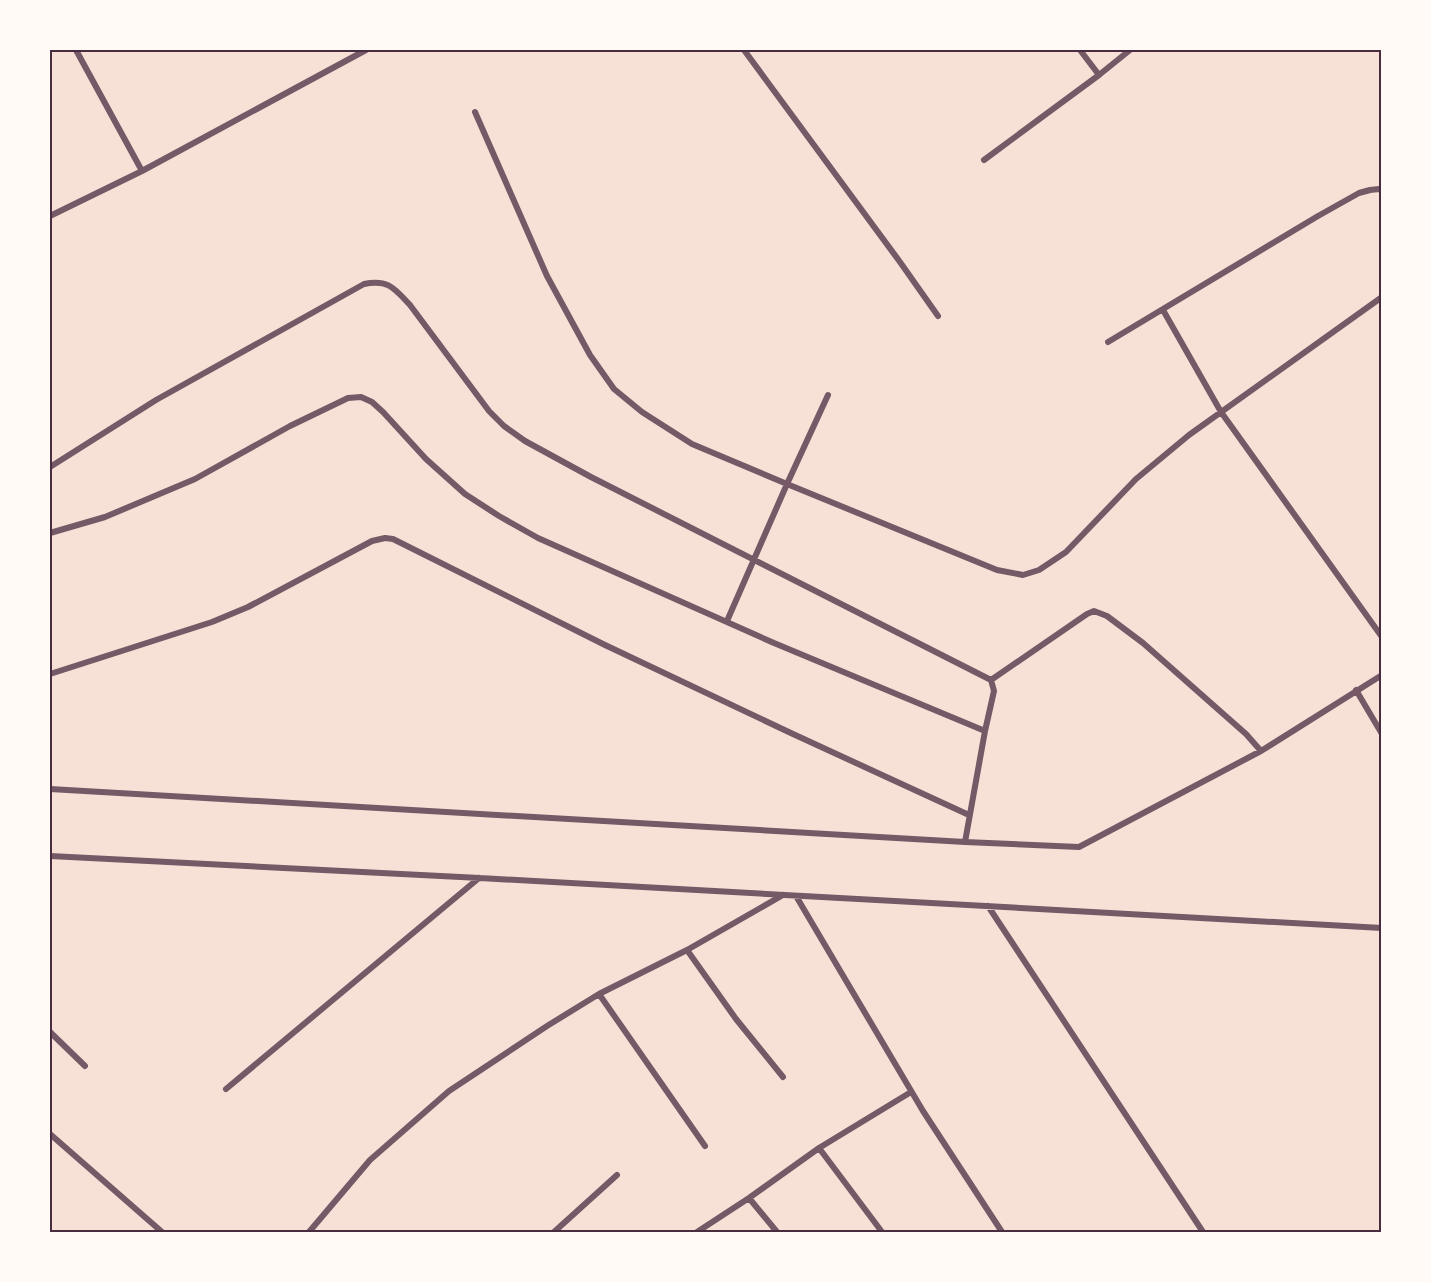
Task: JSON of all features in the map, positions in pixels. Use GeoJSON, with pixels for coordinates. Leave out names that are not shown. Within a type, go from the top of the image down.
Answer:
{"type":"FeatureCollection","features":[{"type":"Feature","properties":{"kind":"street"},"geometry":{"type":"LineString","coordinates":[[76,50],[142,171]]}},
{"type":"Feature","properties":{"kind":"street"},"geometry":{"type":"LineString","coordinates":[[50,216],[142,171],[366,50]]}},
{"type":"Feature","properties":{"kind":"street"},"geometry":{"type":"LineString","coordinates":[[744,50],[938,316]]}},
{"type":"Feature","properties":{"kind":"street"},"geometry":{"type":"LineString","coordinates":[[1080,50],[1099,75]]}},
{"type":"Feature","properties":{"kind":"street"},"geometry":{"type":"LineString","coordinates":[[984,160],[1130,50]]}},
{"type":"Feature","properties":{"kind":"street"},"geometry":{"type":"LineString","coordinates":[[475,112],[547,276],[590,356],[614,389],[642,412],[692,444],[997,570],[1023,575],[1039,570],[1066,552],[1136,479],[1189,435],[1382,297]]}},
{"type":"Feature","properties":{"kind":"street"},"geometry":{"type":"LineString","coordinates":[[1108,342],[1359,193],[1370,189],[1382,191]]}},
{"type":"Feature","properties":{"kind":"street"},"geometry":{"type":"LineString","coordinates":[[50,467],[156,400],[364,284],[376,281],[387,284],[410,305],[489,411],[504,426],[525,441],[591,477],[991,680],[994,691],[984,731],[965,842]]}},
{"type":"Feature","properties":{"kind":"street"},"geometry":{"type":"LineString","coordinates":[[1163,310],[1221,412],[1382,637]]}},
{"type":"Feature","properties":{"kind":"street"},"geometry":{"type":"LineString","coordinates":[[727,621],[828,395]]}},
{"type":"Feature","properties":{"kind":"street"},"geometry":{"type":"LineString","coordinates":[[50,533],[105,517],[195,479],[290,426],[348,398],[361,397],[372,402],[383,412],[426,459],[465,494],[538,538],[774,643],[984,731]]}},
{"type":"Feature","properties":{"kind":"street"},"geometry":{"type":"LineString","coordinates":[[50,674],[231,615],[372,541],[385,538],[398,542],[668,675],[969,815]]}},
{"type":"Feature","properties":{"kind":"street"},"geometry":{"type":"LineString","coordinates":[[991,680],[1094,611],[1107,616],[1143,643],[1261,751]]}},
{"type":"Feature","properties":{"kind":"street"},"geometry":{"type":"LineString","coordinates":[[50,789],[1079,847],[1261,751],[1382,675]]}},
{"type":"Feature","properties":{"kind":"street"},"geometry":{"type":"LineString","coordinates":[[1356,690],[1382,734]]}},
{"type":"Feature","properties":{"kind":"street"},"geometry":{"type":"LineString","coordinates":[[50,856],[1382,928]]}},
{"type":"Feature","properties":{"kind":"street"},"geometry":{"type":"LineString","coordinates":[[226,1089],[480,878]]}},
{"type":"Feature","properties":{"kind":"street"},"geometry":{"type":"LineString","coordinates":[[309,1233],[370,1160],[449,1091],[599,994],[687,950],[783,895]]}},
{"type":"Feature","properties":{"kind":"street"},"geometry":{"type":"LineString","coordinates":[[796,896],[911,1092],[1002,1233]]}},
{"type":"Feature","properties":{"kind":"street"},"geometry":{"type":"LineString","coordinates":[[988,906],[1203,1233]]}},
{"type":"Feature","properties":{"kind":"street"},"geometry":{"type":"LineString","coordinates":[[687,950],[736,1019],[783,1077]]}},
{"type":"Feature","properties":{"kind":"street"},"geometry":{"type":"LineString","coordinates":[[599,994],[705,1146]]}},
{"type":"Feature","properties":{"kind":"street"},"geometry":{"type":"LineString","coordinates":[[50,1032],[85,1066]]}},
{"type":"Feature","properties":{"kind":"street"},"geometry":{"type":"LineString","coordinates":[[697,1233],[819,1148],[911,1092]]}},
{"type":"Feature","properties":{"kind":"street"},"geometry":{"type":"LineString","coordinates":[[50,1134],[162,1233]]}},
{"type":"Feature","properties":{"kind":"street"},"geometry":{"type":"LineString","coordinates":[[819,1148],[882,1233]]}},
{"type":"Feature","properties":{"kind":"street"},"geometry":{"type":"LineString","coordinates":[[554,1233],[617,1175]]}},
{"type":"Feature","properties":{"kind":"street"},"geometry":{"type":"LineString","coordinates":[[749,1198],[777,1233]]}}]}
